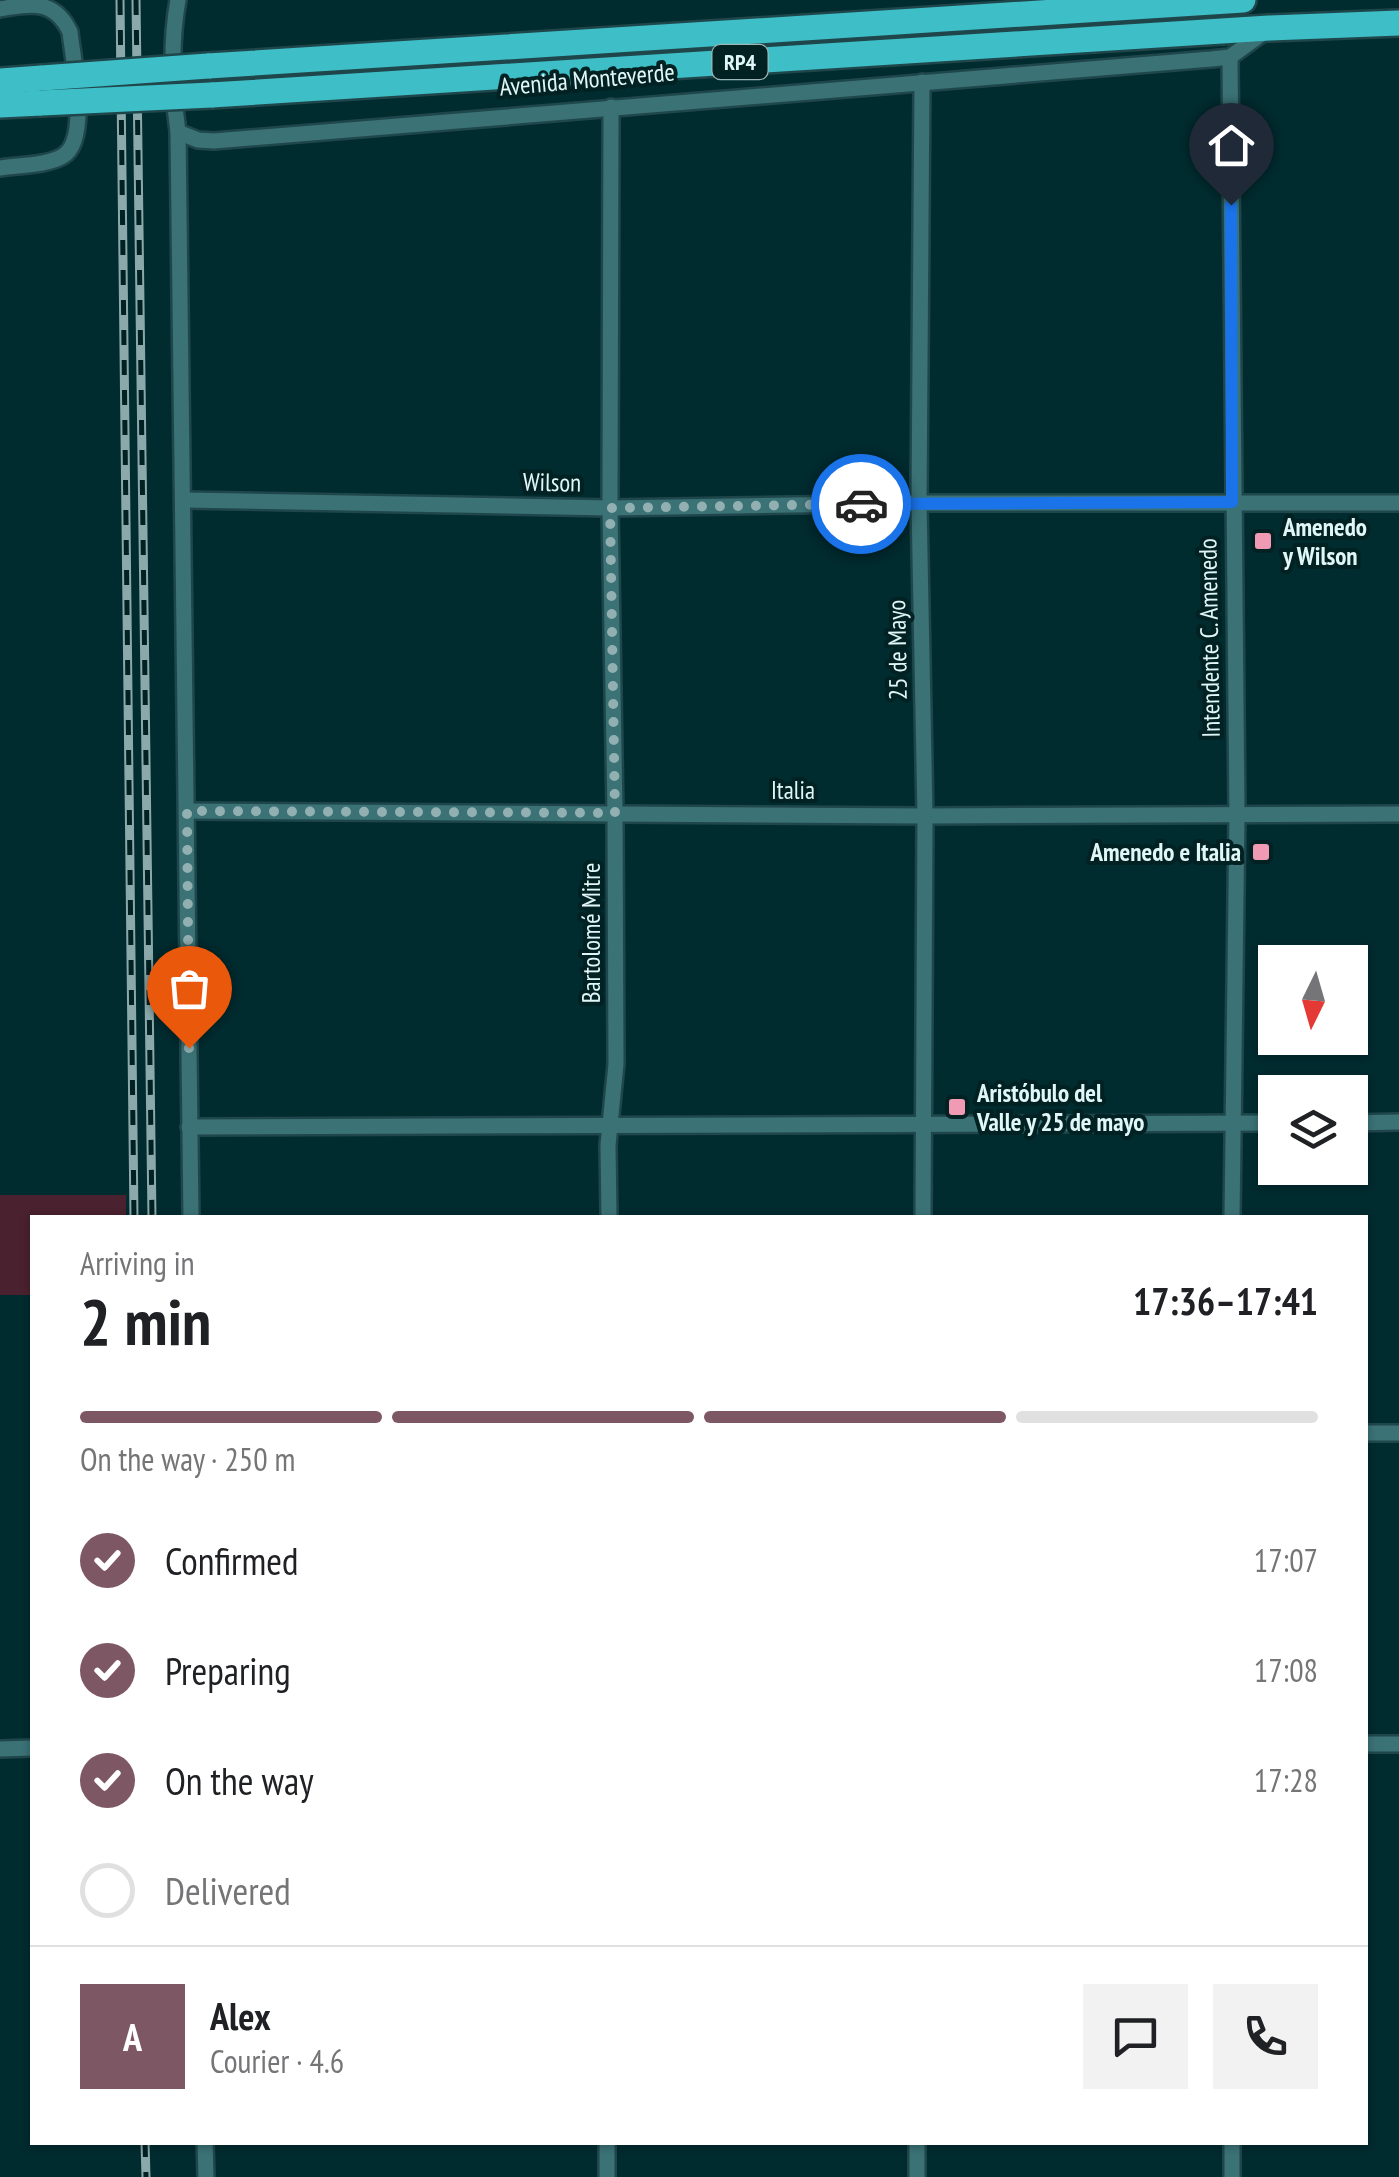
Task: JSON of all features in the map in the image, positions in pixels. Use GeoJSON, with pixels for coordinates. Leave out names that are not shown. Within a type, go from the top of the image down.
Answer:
{"type":"FeatureCollection","features":[{"type":"Feature","properties":{"kind":"main road","name":"Avenida Monteverde"},"geometry":{"type":"LineString","coordinates":[[0,106],[42,90],[208,66],[1243,0]]}},
{"type":"Feature","properties":{"kind":"main road","name":"Avenida Monteverde"},"geometry":{"type":"LineString","coordinates":[[0,81],[42,90],[210,94],[1269,28],[1399,24]]}},
{"type":"Feature","properties":{"kind":"street"},"geometry":{"type":"LineString","coordinates":[[178,0],[172,82],[178,132],[191,1215]]}},
{"type":"Feature","properties":{"kind":"street"},"geometry":{"type":"LineString","coordinates":[[0,9],[60,6],[70,32],[78,119],[77,135],[62,157],[0,168]]}},
{"type":"Feature","properties":{"kind":"street"},"geometry":{"type":"LineString","coordinates":[[1230,57],[1269,28]]}},
{"type":"Feature","properties":{"kind":"street","name":"Avenida Monteverde"},"geometry":{"type":"LineString","coordinates":[[178,132],[214,141],[1230,57]]}},
{"type":"Feature","properties":{"kind":"street","name":"Intendente C. Amenedo"},"geometry":{"type":"LineString","coordinates":[[1230,57],[1237,814],[1232,1215]]}},
{"type":"Feature","properties":{"kind":"street","name":"25 de Mayo"},"geometry":{"type":"LineString","coordinates":[[922,82],[919,503],[925,816],[922,1215]]}},
{"type":"Feature","properties":{"kind":"street","name":"Bartolomé Mitre"},"geometry":{"type":"LineString","coordinates":[[609,1215],[610,1124],[616,1064],[610,508],[612,107]]}},
{"type":"Feature","properties":{"kind":"street","name":"Wilson"},"geometry":{"type":"LineString","coordinates":[[184,500],[610,508],[919,503],[1399,503]]}},
{"type":"Feature","properties":{"kind":"street","name":"Italia"},"geometry":{"type":"LineString","coordinates":[[187,811],[925,816],[1399,814]]}},
{"type":"Feature","properties":{"kind":"street"},"geometry":{"type":"LineString","coordinates":[[1368,1122],[1399,1122]]}},
{"type":"Feature","properties":{"kind":"street"},"geometry":{"type":"LineString","coordinates":[[189,1127],[1258,1123]]}},
{"type":"Feature","properties":{"kind":"street"},"geometry":{"type":"LineString","coordinates":[[1368,1433],[1399,1433]]}},
{"type":"Feature","properties":{"kind":"street"},"geometry":{"type":"LineString","coordinates":[[1368,1744],[1399,1744]]}},
{"type":"Feature","properties":{"kind":"street"},"geometry":{"type":"LineString","coordinates":[[0,1748],[30,1748]]}},
{"type":"Feature","properties":{"kind":"street"},"geometry":{"type":"LineString","coordinates":[[206,2145],[206,2177]]}},
{"type":"Feature","properties":{"kind":"street"},"geometry":{"type":"LineString","coordinates":[[607,2145],[607,2177]]}},
{"type":"Feature","properties":{"kind":"street"},"geometry":{"type":"LineString","coordinates":[[917,2177],[918,2145]]}},
{"type":"Feature","properties":{"kind":"street"},"geometry":{"type":"LineString","coordinates":[[1232,2145],[1232,2177]]}},
{"type":"Feature","properties":{"kind":"shaded area"},"geometry":{"type":"Polygon","coordinates":[[[0,1195],[126,1195],[126,1215],[30,1215],[30,1295],[0,1295],[0,1195]]]}},
{"type":"Feature","properties":{"kind":"railway"},"geometry":{"type":"LineString","coordinates":[[120,0],[134,1215]]}},
{"type":"Feature","properties":{"kind":"railway"},"geometry":{"type":"LineString","coordinates":[[136,0],[152,1215]]}},
{"type":"Feature","properties":{"kind":"railway"},"geometry":{"type":"LineString","coordinates":[[145,2145],[146,2177]]}},
{"type":"Feature","properties":{"kind":"way so far"},"geometry":{"type":"LineString","coordinates":[[189,1048],[187,811],[615,813],[610,508],[861,504]]}},
{"type":"Feature","properties":{"kind":"place","name":"Amenedo y Wilson"},"geometry":{"type":"Point","coordinates":[1263,541]}},
{"type":"Feature","properties":{"kind":"place","name":"Amenedo e Italia"},"geometry":{"type":"Point","coordinates":[1261,852]}},
{"type":"Feature","properties":{"kind":"place","name":"Aristóbulo del Valle y 25 de mayo"},"geometry":{"type":"Point","coordinates":[957,1107]}},
{"type":"Feature","properties":{"kind":"route"},"geometry":{"type":"LineString","coordinates":[[861,504],[1232,502],[1231,205]]}}]}
